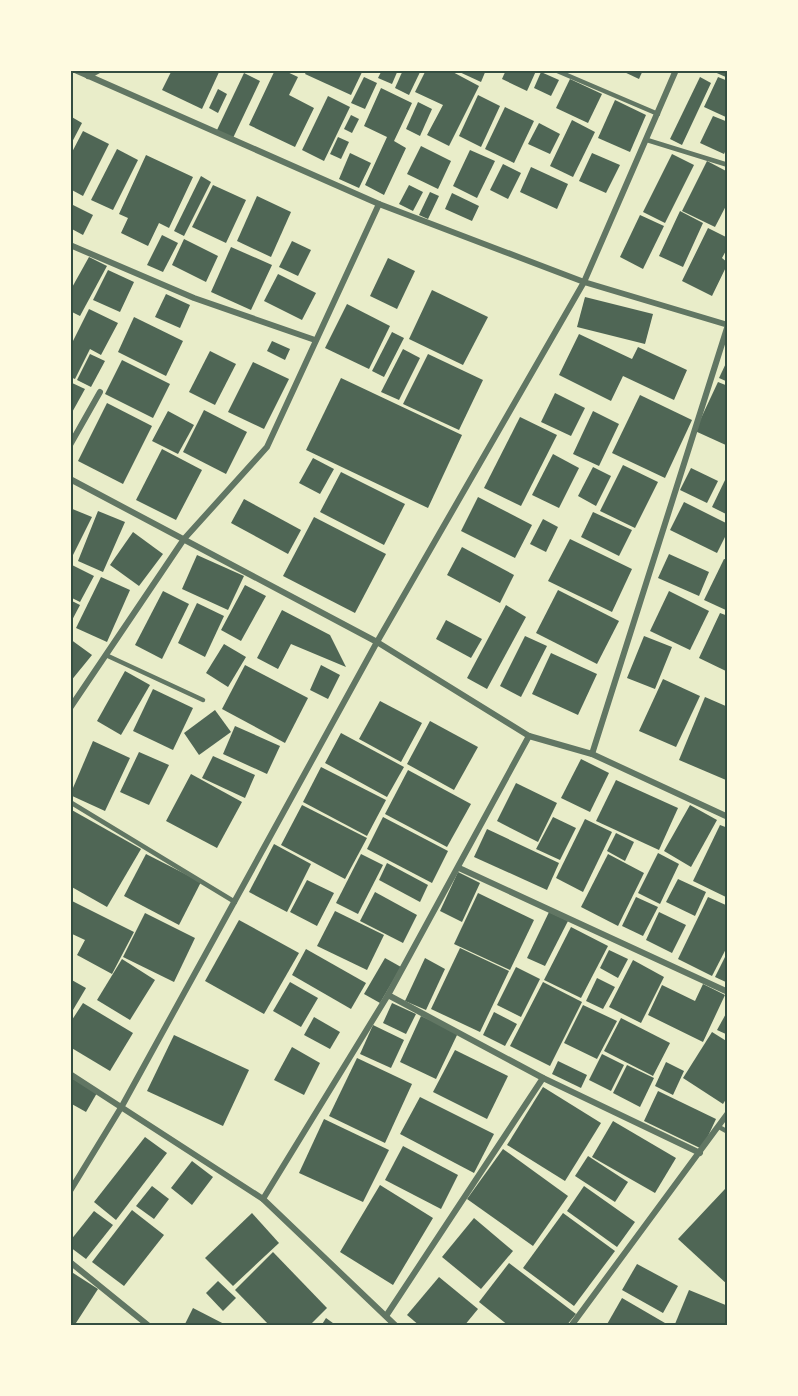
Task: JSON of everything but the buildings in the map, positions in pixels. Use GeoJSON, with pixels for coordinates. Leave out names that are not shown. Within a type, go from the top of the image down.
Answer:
{"type":"FeatureCollection","features":[{"type":"Feature","properties":{"kind":"street"},"geometry":{"type":"LineString","coordinates":[[75,70],[379,204],[584,282],[728,325],[592,754]]}},
{"type":"Feature","properties":{"kind":"street"},"geometry":{"type":"LineString","coordinates":[[88,76],[99,70]]}},
{"type":"Feature","properties":{"kind":"street"},"geometry":{"type":"LineString","coordinates":[[70,1191],[122,1106],[236,903],[377,642],[584,282],[676,70]]}},
{"type":"Feature","properties":{"kind":"street"},"geometry":{"type":"LineString","coordinates":[[70,708],[108,656],[184,539],[267,447],[379,204]]}},
{"type":"Feature","properties":{"kind":"street"},"geometry":{"type":"LineString","coordinates":[[70,245],[194,298],[315,340]]}},
{"type":"Feature","properties":{"kind":"street"},"geometry":{"type":"LineString","coordinates":[[70,445],[100,392]]}},
{"type":"Feature","properties":{"kind":"street"},"geometry":{"type":"LineString","coordinates":[[70,479],[377,642],[529,736],[592,754],[728,817]]}},
{"type":"Feature","properties":{"kind":"street"},"geometry":{"type":"LineString","coordinates":[[263,1198],[388,995],[529,736]]}},
{"type":"Feature","properties":{"kind":"street"},"geometry":{"type":"LineString","coordinates":[[459,868],[728,992]]}},
{"type":"Feature","properties":{"kind":"street"},"geometry":{"type":"LineString","coordinates":[[388,995],[543,1078],[700,1153]]}},
{"type":"Feature","properties":{"kind":"street"},"geometry":{"type":"LineString","coordinates":[[70,1074],[263,1198],[396,1326]]}},
{"type":"Feature","properties":{"kind":"street"},"geometry":{"type":"LineString","coordinates":[[386,1316],[543,1078]]}},
{"type":"Feature","properties":{"kind":"street"},"geometry":{"type":"LineString","coordinates":[[572,1325],[728,1113]]}},
{"type":"Feature","properties":{"kind":"street"},"geometry":{"type":"LineString","coordinates":[[70,1262],[149,1326]]}},
{"type":"Feature","properties":{"kind":"lane"},"geometry":{"type":"LineString","coordinates":[[555,70],[658,114]]}},
{"type":"Feature","properties":{"kind":"lane"},"geometry":{"type":"LineString","coordinates":[[647,140],[728,165]]}},
{"type":"Feature","properties":{"kind":"lane"},"geometry":{"type":"LineString","coordinates":[[108,656],[203,700]]}},
{"type":"Feature","properties":{"kind":"lane"},"geometry":{"type":"LineString","coordinates":[[70,802],[236,903]]}},
{"type":"Feature","properties":{"kind":"lane"},"geometry":{"type":"LineString","coordinates":[[719,1126],[728,1132]]}}]}
